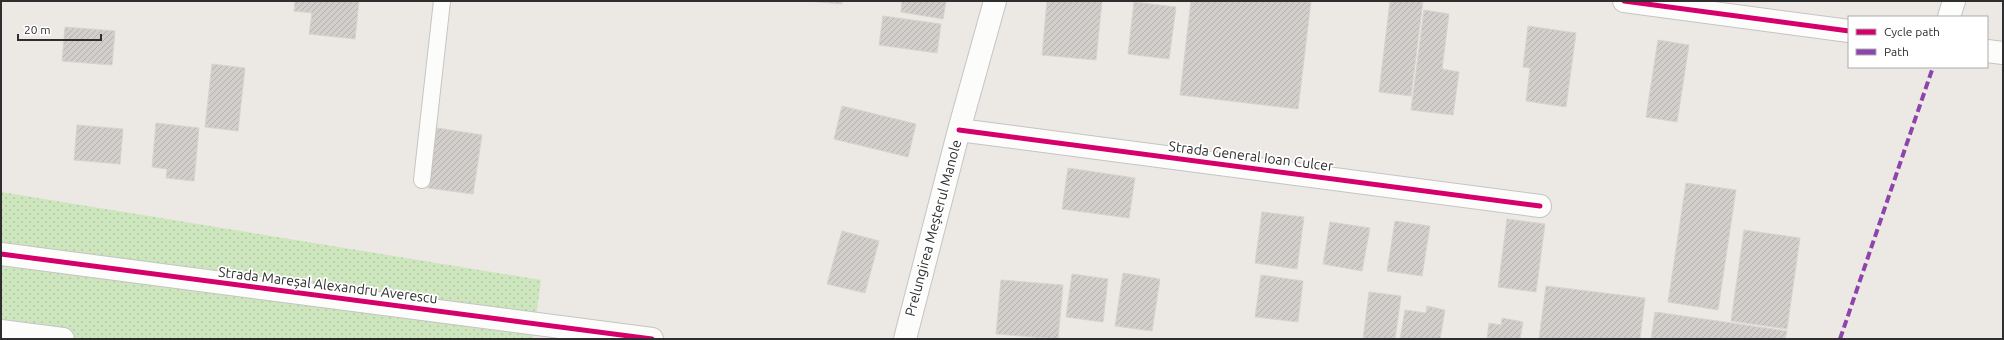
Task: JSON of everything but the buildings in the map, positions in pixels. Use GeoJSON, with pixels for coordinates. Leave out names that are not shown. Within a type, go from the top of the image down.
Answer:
{"type":"FeatureCollection","features":[{"type":"Feature","properties":{"kind":"street","name":"Prelungirea Meșterul Manole"},"geometry":{"type":"LineString","coordinates":[[904,339],[959,130],[995,1]]}},
{"type":"Feature","properties":{"kind":"street"},"geometry":{"type":"LineString","coordinates":[[1624,1],[1848,31]]}},
{"type":"Feature","properties":{"kind":"street"},"geometry":{"type":"LineString","coordinates":[[1949,16],[1954,1]]}},
{"type":"Feature","properties":{"kind":"street"},"geometry":{"type":"LineString","coordinates":[[1988,51],[2003,53]]}},
{"type":"Feature","properties":{"kind":"street","name":"Strada General Ioan Culcer"},"geometry":{"type":"LineString","coordinates":[[959,130],[1540,206]]}},
{"type":"Feature","properties":{"kind":"street","name":"Strada Mareșal Alexandru Averescu"},"geometry":{"type":"LineString","coordinates":[[1,254],[652,339]]}},
{"type":"Feature","properties":{"kind":"street"},"geometry":{"type":"LineString","coordinates":[[1,331],[63,339]]}},
{"type":"Feature","properties":{"kind":"lane"},"geometry":{"type":"LineString","coordinates":[[422,180],[442,1]]}},
{"type":"Feature","properties":{"kind":"green space"},"geometry":{"type":"Polygon","coordinates":[[[1,192],[541,280],[533,339],[1,339],[1,192]]]}},
{"type":"Feature","properties":{"kind":"marked path"},"geometry":{"type":"LineString","coordinates":[[1840,339],[1933,68]]}},
{"type":"Feature","properties":{"kind":"cycle path"},"geometry":{"type":"LineString","coordinates":[[1624,1],[1848,31]]}},
{"type":"Feature","properties":{"kind":"cycle path"},"geometry":{"type":"LineString","coordinates":[[959,130],[1540,206]]}},
{"type":"Feature","properties":{"kind":"cycle path"},"geometry":{"type":"LineString","coordinates":[[1,254],[652,339]]}}]}
